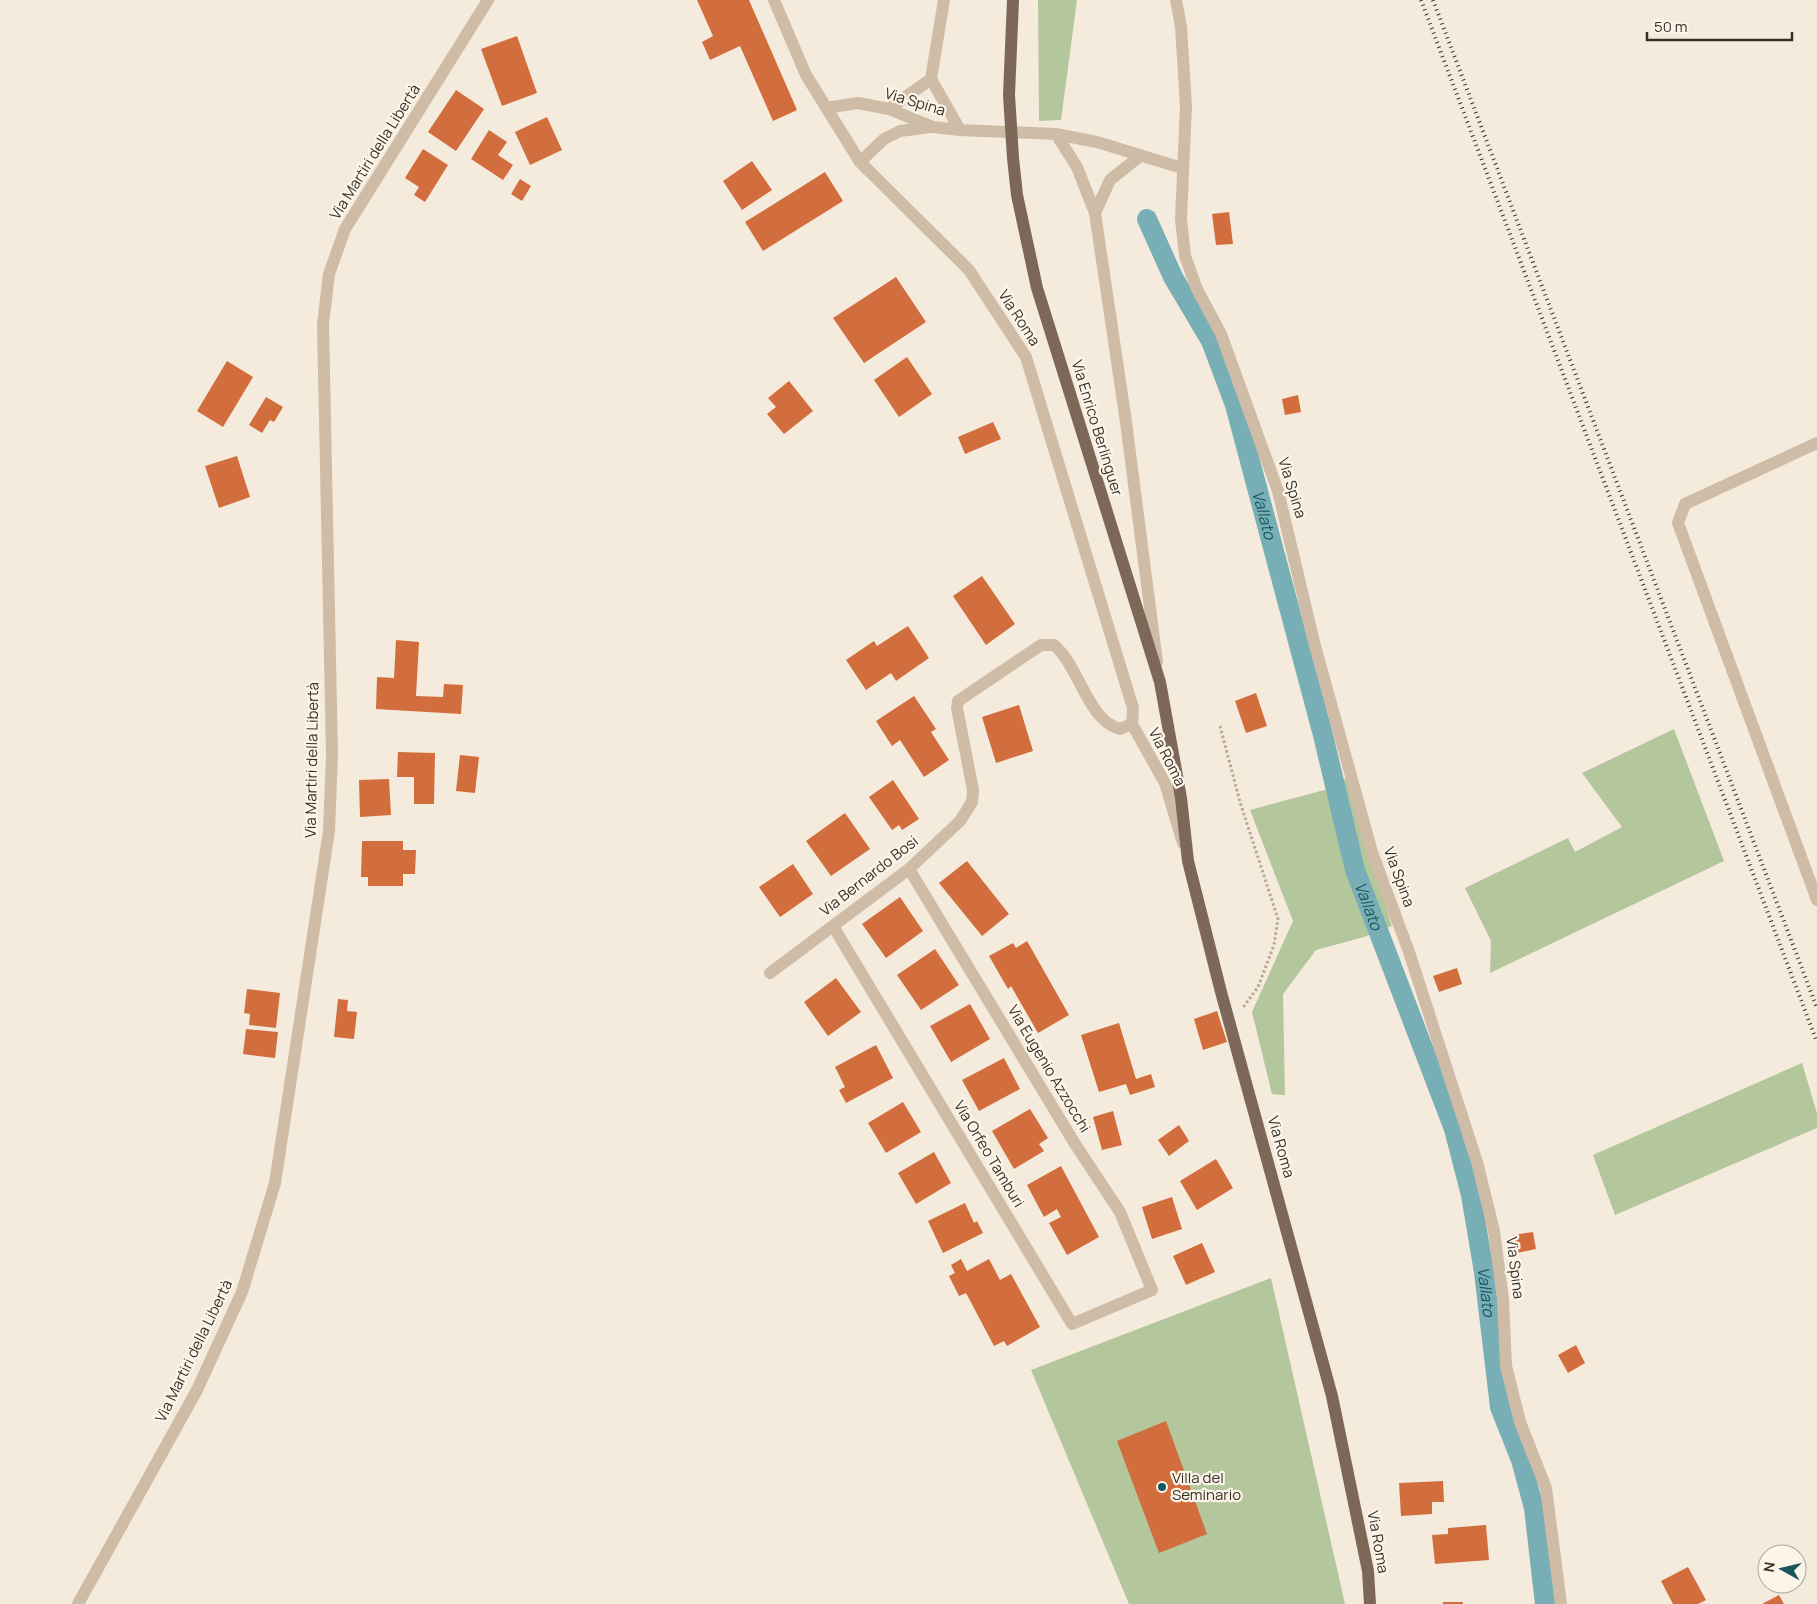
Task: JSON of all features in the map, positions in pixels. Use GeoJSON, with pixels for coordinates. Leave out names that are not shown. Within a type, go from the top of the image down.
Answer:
{"type":"FeatureCollection","features":[{"type":"Feature","properties":{"kind":"main road","name":"Via Enrico Berlinguer"},"geometry":{"type":"LineString","coordinates":[[1012,0],[1009,94],[1017,195],[1038,288],[1160,682],[1181,798],[1188,861]]}},
{"type":"Feature","properties":{"kind":"main road","name":"Via Roma"},"geometry":{"type":"LineString","coordinates":[[1188,861],[1228,1017],[1332,1396],[1368,1571],[1370,1604]]}},
{"type":"Feature","properties":{"kind":"street","name":"Via Martiri della Libertà"},"geometry":{"type":"LineString","coordinates":[[78,1604],[197,1390],[242,1292],[275,1183],[330,830],[332,755],[323,324],[329,274],[346,229],[488,0]]}},
{"type":"Feature","properties":{"kind":"street","name":"Via Roma"},"geometry":{"type":"LineString","coordinates":[[774,0],[806,74],[860,162],[969,270],[1026,356],[1134,708],[1132,724],[1165,783],[1188,861]]}},
{"type":"Feature","properties":{"kind":"street"},"geometry":{"type":"LineString","coordinates":[[944,0],[931,78],[960,130]]}},
{"type":"Feature","properties":{"kind":"street","name":"Via Spina"},"geometry":{"type":"LineString","coordinates":[[1176,0],[1181,27],[1186,106],[1181,219],[1185,256],[1197,289],[1221,334],[1278,491],[1314,642],[1372,852],[1409,952],[1477,1162],[1495,1241],[1503,1299],[1506,1366],[1520,1422],[1546,1488],[1561,1604]]}},
{"type":"Feature","properties":{"kind":"street"},"geometry":{"type":"LineString","coordinates":[[888,109],[931,78]]}},
{"type":"Feature","properties":{"kind":"street","name":"Via Spina"},"geometry":{"type":"LineString","coordinates":[[826,108],[858,102],[888,109],[933,127],[1056,134],[1098,142],[1182,168]]}},
{"type":"Feature","properties":{"kind":"street"},"geometry":{"type":"LineString","coordinates":[[860,162],[884,139],[900,131],[933,127]]}},
{"type":"Feature","properties":{"kind":"street"},"geometry":{"type":"LineString","coordinates":[[1056,134],[1076,167],[1095,212],[1126,422],[1160,682]]}},
{"type":"Feature","properties":{"kind":"street"},"geometry":{"type":"LineString","coordinates":[[1095,212],[1110,180],[1140,156]]}},
{"type":"Feature","properties":{"kind":"street"},"geometry":{"type":"LineString","coordinates":[[1817,443],[1685,504],[1678,523],[1817,900]]}},
{"type":"Feature","properties":{"kind":"street","name":"Via Bernardo Bosi"},"geometry":{"type":"LineString","coordinates":[[770,973],[909,869],[960,821],[972,802],[973,790],[958,720],[958,701],[1041,645],[1054,645],[1060,650],[1104,721],[1120,729],[1132,724]]}},
{"type":"Feature","properties":{"kind":"street","name":"Via Eugenio Azzocchi"},"geometry":{"type":"LineString","coordinates":[[909,869],[1076,1144],[1120,1212],[1152,1290]]}},
{"type":"Feature","properties":{"kind":"street","name":"Via Orfeo Tamburi"},"geometry":{"type":"LineString","coordinates":[[832,926],[1072,1324],[1152,1290]]}},
{"type":"Feature","properties":{"kind":"path"},"geometry":{"type":"LineString","coordinates":[[1220,726],[1240,802],[1278,919],[1274,946],[1258,987],[1242,1010],[1228,1017]]}},
{"type":"Feature","properties":{"kind":"green space"},"geometry":{"type":"Polygon","coordinates":[[[1038,0],[1077,0],[1061,120],[1039,121],[1038,0]]]}},
{"type":"Feature","properties":{"kind":"green space"},"geometry":{"type":"Polygon","coordinates":[[[1674,729],[1724,861],[1490,973],[1491,941],[1465,888],[1568,838],[1575,852],[1622,827],[1582,773],[1674,729]]]}},
{"type":"Feature","properties":{"kind":"green space"},"geometry":{"type":"Polygon","coordinates":[[[1346,778],[1392,926],[1364,937],[1316,950],[1283,994],[1285,1095],[1272,1094],[1252,1012],[1293,921],[1250,810],[1328,789],[1346,778]]]}},
{"type":"Feature","properties":{"kind":"green space"},"geometry":{"type":"Polygon","coordinates":[[[1802,1063],[1817,1113],[1817,1128],[1615,1215],[1593,1155],[1802,1063]]]}},
{"type":"Feature","properties":{"kind":"green space"},"geometry":{"type":"Polygon","coordinates":[[[1271,1278],[1345,1604],[1129,1604],[1031,1370],[1271,1278]]]}},
{"type":"Feature","properties":{"kind":"building"},"geometry":{"type":"Polygon","coordinates":[[[697,0],[749,0],[797,110],[773,121],[740,46],[710,60],[702,42],[713,36],[697,0]]]}},
{"type":"Feature","properties":{"kind":"building"},"geometry":{"type":"Polygon","coordinates":[[[517,36],[537,93],[502,106],[481,49],[517,36]]]}},
{"type":"Feature","properties":{"kind":"building"},"geometry":{"type":"Polygon","coordinates":[[[456,90],[484,109],[456,151],[428,132],[456,90]]]}},
{"type":"Feature","properties":{"kind":"building"},"geometry":{"type":"Polygon","coordinates":[[[547,117],[562,150],[530,165],[515,132],[547,117]]]}},
{"type":"Feature","properties":{"kind":"building"},"geometry":{"type":"Polygon","coordinates":[[[489,130],[507,142],[498,155],[513,165],[503,180],[471,159],[489,130]]]}},
{"type":"Feature","properties":{"kind":"building"},"geometry":{"type":"Polygon","coordinates":[[[423,149],[448,165],[425,202],[414,195],[419,187],[405,178],[423,149]]]}},
{"type":"Feature","properties":{"kind":"building"},"geometry":{"type":"Polygon","coordinates":[[[752,161],[772,190],[742,210],[723,181],[752,161]]]}},
{"type":"Feature","properties":{"kind":"building"},"geometry":{"type":"Polygon","coordinates":[[[825,172],[843,201],[763,251],[745,222],[825,172]]]}},
{"type":"Feature","properties":{"kind":"building"},"geometry":{"type":"Polygon","coordinates":[[[520,179],[531,186],[522,201],[511,194],[520,179]]]}},
{"type":"Feature","properties":{"kind":"building"},"geometry":{"type":"Polygon","coordinates":[[[1229,212],[1233,244],[1216,245],[1212,214],[1229,212]]]}},
{"type":"Feature","properties":{"kind":"building"},"geometry":{"type":"Polygon","coordinates":[[[896,277],[926,322],[864,363],[833,318],[896,277]]]}},
{"type":"Feature","properties":{"kind":"building"},"geometry":{"type":"Polygon","coordinates":[[[907,357],[932,394],[899,417],[874,380],[907,357]]]}},
{"type":"Feature","properties":{"kind":"building"},"geometry":{"type":"Polygon","coordinates":[[[227,361],[253,377],[223,427],[197,411],[227,361]]]}},
{"type":"Feature","properties":{"kind":"building"},"geometry":{"type":"Polygon","coordinates":[[[789,381],[813,411],[784,434],[767,414],[776,407],[768,398],[789,381]]]}},
{"type":"Feature","properties":{"kind":"building"},"geometry":{"type":"Polygon","coordinates":[[[1298,395],[1301,412],[1285,415],[1282,399],[1298,395]]]}},
{"type":"Feature","properties":{"kind":"building"},"geometry":{"type":"Polygon","coordinates":[[[266,397],[283,407],[274,422],[270,420],[262,433],[249,425],[266,397]]]}},
{"type":"Feature","properties":{"kind":"building"},"geometry":{"type":"Polygon","coordinates":[[[993,422],[1001,439],[965,454],[958,437],[993,422]]]}},
{"type":"Feature","properties":{"kind":"building"},"geometry":{"type":"Polygon","coordinates":[[[237,456],[250,497],[219,508],[205,466],[237,456]]]}},
{"type":"Feature","properties":{"kind":"building"},"geometry":{"type":"Polygon","coordinates":[[[982,576],[1015,624],[986,645],[953,596],[982,576]]]}},
{"type":"Feature","properties":{"kind":"building"},"geometry":{"type":"Polygon","coordinates":[[[908,626],[929,658],[896,681],[891,673],[866,690],[846,660],[874,641],[877,646],[908,626]]]}},
{"type":"Feature","properties":{"kind":"building"},"geometry":{"type":"Polygon","coordinates":[[[396,640],[419,642],[416,696],[443,697],[444,684],[463,685],[461,714],[376,709],[377,677],[394,678],[396,640]]]}},
{"type":"Feature","properties":{"kind":"building"},"geometry":{"type":"Polygon","coordinates":[[[1256,693],[1267,726],[1246,733],[1235,701],[1256,693]]]}},
{"type":"Feature","properties":{"kind":"building"},"geometry":{"type":"Polygon","coordinates":[[[914,696],[936,729],[931,732],[949,760],[924,777],[900,740],[892,746],[876,721],[914,696]]]}},
{"type":"Feature","properties":{"kind":"building"},"geometry":{"type":"Polygon","coordinates":[[[1019,705],[1033,751],[996,763],[982,717],[1019,705]]]}},
{"type":"Feature","properties":{"kind":"building"},"geometry":{"type":"Polygon","coordinates":[[[398,752],[435,753],[434,804],[414,804],[414,777],[397,777],[398,752]]]}},
{"type":"Feature","properties":{"kind":"building"},"geometry":{"type":"Polygon","coordinates":[[[460,755],[479,757],[475,793],[456,791],[460,755]]]}},
{"type":"Feature","properties":{"kind":"building"},"geometry":{"type":"Polygon","coordinates":[[[389,779],[391,815],[360,817],[359,780],[389,779]]]}},
{"type":"Feature","properties":{"kind":"building"},"geometry":{"type":"Polygon","coordinates":[[[893,780],[919,819],[902,830],[899,825],[892,830],[869,797],[893,780]]]}},
{"type":"Feature","properties":{"kind":"building"},"geometry":{"type":"Polygon","coordinates":[[[845,813],[870,849],[831,876],[806,841],[845,813]]]}},
{"type":"Feature","properties":{"kind":"building"},"geometry":{"type":"Polygon","coordinates":[[[362,841],[403,841],[403,850],[416,850],[415,874],[403,874],[403,886],[368,886],[368,877],[361,877],[362,841]]]}},
{"type":"Feature","properties":{"kind":"building"},"geometry":{"type":"Polygon","coordinates":[[[967,861],[1009,914],[982,936],[939,883],[967,861]]]}},
{"type":"Feature","properties":{"kind":"building"},"geometry":{"type":"Polygon","coordinates":[[[793,864],[813,894],[780,917],[759,887],[793,864]]]}},
{"type":"Feature","properties":{"kind":"building"},"geometry":{"type":"Polygon","coordinates":[[[900,897],[923,931],[886,958],[862,924],[900,897]]]}},
{"type":"Feature","properties":{"kind":"building"},"geometry":{"type":"Polygon","coordinates":[[[1027,941],[1069,1015],[1038,1033],[1011,986],[1008,989],[989,956],[1013,943],[1016,948],[1027,941]]]}},
{"type":"Feature","properties":{"kind":"building"},"geometry":{"type":"Polygon","coordinates":[[[935,949],[959,985],[921,1010],[897,975],[935,949]]]}},
{"type":"Feature","properties":{"kind":"building"},"geometry":{"type":"Polygon","coordinates":[[[1457,968],[1462,984],[1439,992],[1433,976],[1457,968]]]}},
{"type":"Feature","properties":{"kind":"building"},"geometry":{"type":"Polygon","coordinates":[[[836,978],[861,1012],[828,1036],[804,1002],[836,978]]]}},
{"type":"Feature","properties":{"kind":"building"},"geometry":{"type":"Polygon","coordinates":[[[247,989],[280,993],[276,1028],[249,1025],[250,1014],[244,1013],[247,989]]]}},
{"type":"Feature","properties":{"kind":"building"},"geometry":{"type":"Polygon","coordinates":[[[338,999],[348,1000],[347,1011],[357,1012],[354,1039],[334,1037],[338,999]]]}},
{"type":"Feature","properties":{"kind":"building"},"geometry":{"type":"Polygon","coordinates":[[[970,1004],[990,1039],[951,1062],[930,1026],[970,1004]]]}},
{"type":"Feature","properties":{"kind":"building"},"geometry":{"type":"Polygon","coordinates":[[[1217,1011],[1227,1042],[1203,1050],[1194,1019],[1217,1011]]]}},
{"type":"Feature","properties":{"kind":"building"},"geometry":{"type":"Polygon","coordinates":[[[1119,1023],[1136,1079],[1151,1074],[1155,1087],[1130,1095],[1126,1084],[1099,1092],[1081,1035],[1119,1023]]]}},
{"type":"Feature","properties":{"kind":"building"},"geometry":{"type":"Polygon","coordinates":[[[246,1029],[278,1032],[275,1058],[243,1054],[246,1029]]]}},
{"type":"Feature","properties":{"kind":"building"},"geometry":{"type":"Polygon","coordinates":[[[876,1045],[893,1078],[846,1103],[839,1090],[845,1087],[835,1067],[876,1045]]]}},
{"type":"Feature","properties":{"kind":"building"},"geometry":{"type":"Polygon","coordinates":[[[1004,1058],[1020,1089],[979,1111],[962,1080],[1004,1058]]]}},
{"type":"Feature","properties":{"kind":"building"},"geometry":{"type":"Polygon","coordinates":[[[903,1102],[921,1132],[886,1153],[868,1123],[903,1102]]]}},
{"type":"Feature","properties":{"kind":"building"},"geometry":{"type":"Polygon","coordinates":[[[1030,1109],[1048,1138],[1039,1144],[1044,1151],[1014,1169],[992,1131],[1030,1109]]]}},
{"type":"Feature","properties":{"kind":"building"},"geometry":{"type":"Polygon","coordinates":[[[1113,1111],[1122,1145],[1102,1150],[1093,1117],[1113,1111]]]}},
{"type":"Feature","properties":{"kind":"building"},"geometry":{"type":"Polygon","coordinates":[[[1179,1125],[1189,1141],[1169,1156],[1158,1140],[1179,1125]]]}},
{"type":"Feature","properties":{"kind":"building"},"geometry":{"type":"Polygon","coordinates":[[[934,1152],[951,1183],[916,1204],[898,1173],[934,1152]]]}},
{"type":"Feature","properties":{"kind":"building"},"geometry":{"type":"Polygon","coordinates":[[[1216,1159],[1233,1188],[1197,1210],[1180,1181],[1216,1159]]]}},
{"type":"Feature","properties":{"kind":"building"},"geometry":{"type":"Polygon","coordinates":[[[1061,1166],[1099,1237],[1067,1255],[1049,1223],[1061,1217],[1057,1209],[1044,1217],[1027,1185],[1061,1166]]]}},
{"type":"Feature","properties":{"kind":"building"},"geometry":{"type":"Polygon","coordinates":[[[1172,1197],[1182,1229],[1152,1239],[1142,1207],[1172,1197]]]}},
{"type":"Feature","properties":{"kind":"building"},"geometry":{"type":"Polygon","coordinates":[[[965,1203],[974,1223],[977,1221],[983,1233],[943,1253],[928,1221],[965,1203]]]}},
{"type":"Feature","properties":{"kind":"building"},"geometry":{"type":"Polygon","coordinates":[[[1533,1232],[1536,1249],[1517,1253],[1513,1235],[1533,1232]]]}},
{"type":"Feature","properties":{"kind":"building"},"geometry":{"type":"Polygon","coordinates":[[[1202,1243],[1215,1272],[1186,1285],[1173,1256],[1202,1243]]]}},
{"type":"Feature","properties":{"kind":"building"},"geometry":{"type":"Polygon","coordinates":[[[961,1259],[967,1271],[989,1259],[1000,1280],[1011,1274],[1040,1327],[1007,1346],[1004,1341],[994,1346],[966,1293],[959,1296],[949,1276],[955,1273],[951,1265],[961,1259]]]}},
{"type":"Feature","properties":{"kind":"building"},"geometry":{"type":"Polygon","coordinates":[[[1576,1345],[1585,1363],[1568,1373],[1558,1355],[1576,1345]]]}},
{"type":"Feature","properties":{"kind":"building","name":"Villa del Seminario"},"geometry":{"type":"Polygon","coordinates":[[[1166,1421],[1207,1534],[1159,1553],[1117,1441],[1166,1421]]]}},
{"type":"Feature","properties":{"kind":"building"},"geometry":{"type":"Polygon","coordinates":[[[1443,1481],[1444,1502],[1432,1502],[1432,1514],[1401,1516],[1399,1483],[1443,1481]]]}},
{"type":"Feature","properties":{"kind":"building"},"geometry":{"type":"Polygon","coordinates":[[[1486,1525],[1489,1560],[1435,1564],[1432,1535],[1448,1534],[1448,1528],[1486,1525]]]}},
{"type":"Feature","properties":{"kind":"building"},"geometry":{"type":"Polygon","coordinates":[[[1688,1567],[1706,1600],[1698,1604],[1673,1604],[1661,1581],[1688,1567]]]}},
{"type":"Feature","properties":{"kind":"building"},"geometry":{"type":"Polygon","coordinates":[[[1779,1595],[1784,1604],[1762,1604],[1779,1595]]]}},
{"type":"Feature","properties":{"kind":"building"},"geometry":{"type":"Polygon","coordinates":[[[1443,1602],[1463,1602],[1463,1604],[1443,1604],[1443,1602]]]}},
{"type":"Feature","properties":{"kind":"waterway","name":"Vallato"},"geometry":{"type":"LineString","coordinates":[[1147,219],[1173,277],[1211,341],[1235,405],[1323,735],[1355,870],[1454,1129],[1471,1195],[1484,1272],[1500,1407],[1521,1460],[1534,1508],[1545,1604]]}},
{"type":"Feature","properties":{"kind":"railway"},"geometry":{"type":"LineString","coordinates":[[1421,0],[1817,1042]]}},
{"type":"Feature","properties":{"kind":"railway"},"geometry":{"type":"LineString","coordinates":[[1433,0],[1817,1008]]}},
{"type":"Feature","properties":{"kind":"place","name":"Villa del Seminario"},"geometry":{"type":"Point","coordinates":[1162,1487]}}]}
